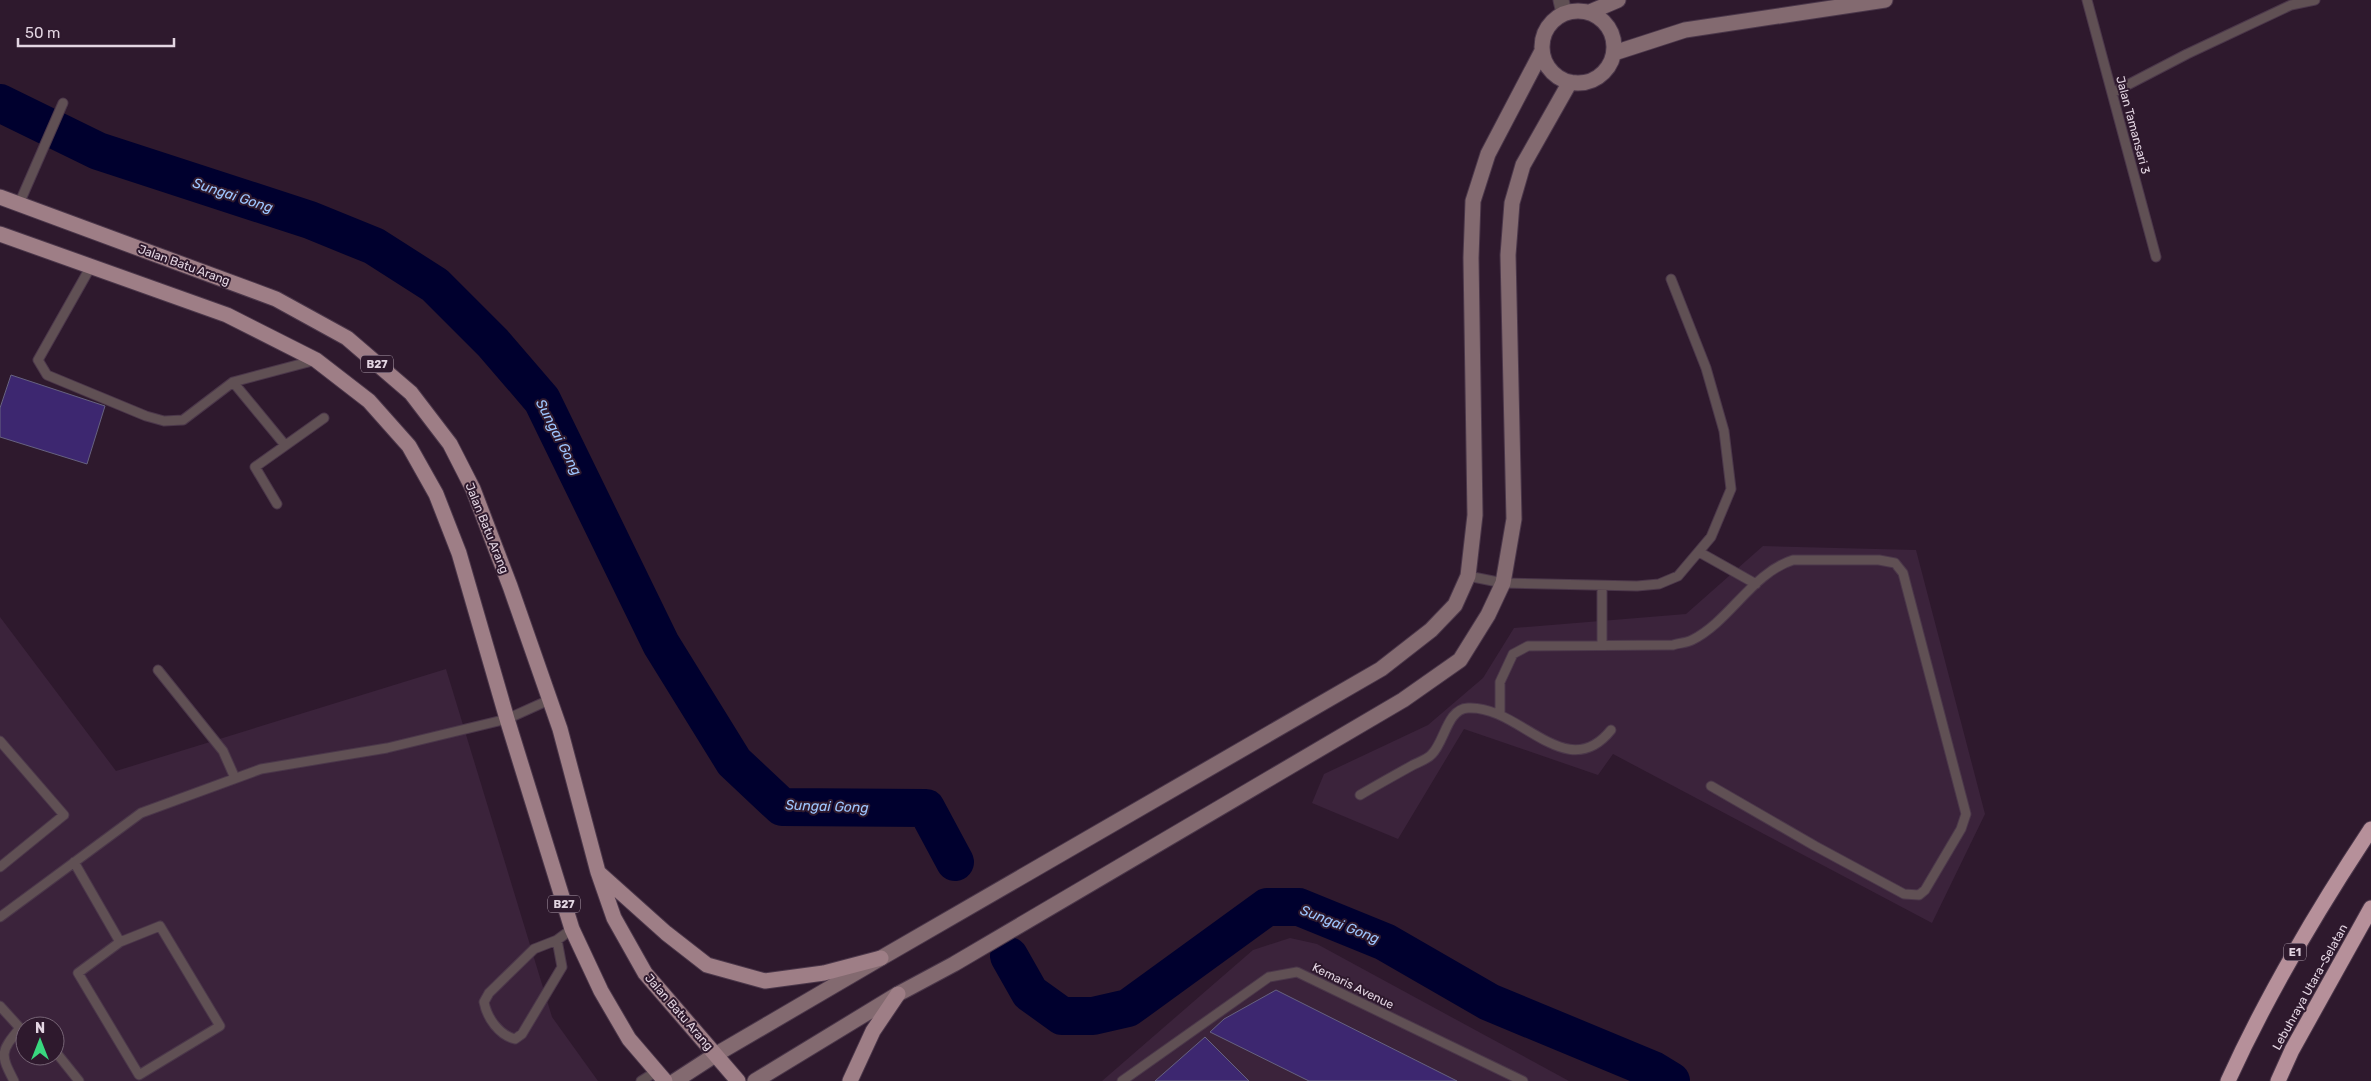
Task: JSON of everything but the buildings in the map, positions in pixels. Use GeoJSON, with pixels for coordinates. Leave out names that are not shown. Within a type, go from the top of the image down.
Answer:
{"type":"FeatureCollection","features":[{"type":"Feature","properties":{"kind":"highway","name":"E1"},"geometry":{"type":"LineString","coordinates":[[2228,1081],[2251,1031],[2328,894],[2371,829]]}},
{"type":"Feature","properties":{"kind":"highway","name":"Lebuhraya Utara–Selatan"},"geometry":{"type":"LineString","coordinates":[[2278,1081],[2292,1050],[2371,908]]}},
{"type":"Feature","properties":{"kind":"main road","name":"Jalan Batu Arang"},"geometry":{"type":"LineString","coordinates":[[0,196],[276,299],[347,338],[411,393],[450,444],[472,489],[510,586],[560,729],[598,872],[614,918],[645,973],[738,1081]]}},
{"type":"Feature","properties":{"kind":"main road","name":"B27"},"geometry":{"type":"LineString","coordinates":[[0,234],[90,268],[227,315],[316,360],[369,401],[409,446],[436,494],[459,553],[507,719],[572,929],[601,991],[629,1039],[661,1076]]}},
{"type":"Feature","properties":{"kind":"main road"},"geometry":{"type":"LineString","coordinates":[[598,872],[666,933],[707,965],[765,981],[824,973],[881,958]]}},
{"type":"Feature","properties":{"kind":"main road"},"geometry":{"type":"LineString","coordinates":[[850,1081],[873,1031],[898,994]]}},
{"type":"Feature","properties":{"kind":"street"},"geometry":{"type":"LineString","coordinates":[[1590,12],[1618,0]]}},
{"type":"Feature","properties":{"kind":"street"},"geometry":{"type":"LineString","coordinates":[[1614,53],[1685,30],[1885,0]]}},
{"type":"Feature","properties":{"kind":"street"},"geometry":{"type":"LineString","coordinates":[[1563,6],[1573,10],[1590,12],[1607,24],[1612,33],[1614,53],[1611,64],[1603,74],[1593,80],[1582,83],[1570,82],[1559,78],[1550,71],[1542,51],[1542,39],[1546,28],[1563,6]]}},
{"type":"Feature","properties":{"kind":"street"},"geometry":{"type":"LineString","coordinates":[[675,1081],[715,1055],[881,958],[1382,669],[1431,630],[1455,605],[1468,576],[1475,515],[1471,258],[1473,201],[1488,154],[1542,51]]}},
{"type":"Feature","properties":{"kind":"street"},"geometry":{"type":"LineString","coordinates":[[755,1081],[898,994],[954,964],[1403,700],[1460,660],[1488,615],[1503,584],[1514,519],[1508,255],[1512,203],[1523,165],[1570,82]]}},
{"type":"Feature","properties":{"kind":"lane","name":"Jalan Tamansari 3"},"geometry":{"type":"LineString","coordinates":[[2086,0],[2156,257]]}},
{"type":"Feature","properties":{"kind":"lane"},"geometry":{"type":"LineString","coordinates":[[2112,93],[2186,54],[2282,9],[2314,0]]}},
{"type":"Feature","properties":{"kind":"lane"},"geometry":{"type":"LineString","coordinates":[[19,204],[63,103]]}},
{"type":"Feature","properties":{"kind":"lane"},"geometry":{"type":"LineString","coordinates":[[90,268],[38,360],[47,376],[146,416],[164,421],[183,420],[233,382],[316,360]]}},
{"type":"Feature","properties":{"kind":"lane"},"geometry":{"type":"LineString","coordinates":[[1468,576],[1503,584],[1602,586],[1659,584],[1678,576],[1711,537],[1731,489],[1724,432],[1706,368],[1671,279]]}},
{"type":"Feature","properties":{"kind":"lane"},"geometry":{"type":"LineString","coordinates":[[233,382],[285,445]]}},
{"type":"Feature","properties":{"kind":"lane"},"geometry":{"type":"LineString","coordinates":[[277,504],[256,467],[324,418]]}},
{"type":"Feature","properties":{"kind":"lane"},"geometry":{"type":"LineString","coordinates":[[1698,552],[1756,584]]}},
{"type":"Feature","properties":{"kind":"lane"},"geometry":{"type":"LineString","coordinates":[[1500,714],[1500,682],[1513,654],[1528,646],[1673,645],[1691,640],[1711,627],[1756,584],[1783,564],[1793,560],[1879,560],[1896,564],[1903,573],[1966,814],[1961,828],[1925,890],[1919,895],[1911,896],[1904,894],[1815,846],[1711,786]]}},
{"type":"Feature","properties":{"kind":"lane"},"geometry":{"type":"LineString","coordinates":[[1602,586],[1602,645]]}},
{"type":"Feature","properties":{"kind":"lane"},"geometry":{"type":"LineString","coordinates":[[158,670],[223,751],[235,778]]}},
{"type":"Feature","properties":{"kind":"lane"},"geometry":{"type":"LineString","coordinates":[[0,917],[141,813],[261,769],[387,748],[507,719],[549,700]]}},
{"type":"Feature","properties":{"kind":"lane"},"geometry":{"type":"LineString","coordinates":[[1360,795],[1432,754],[1453,716],[1468,708],[1500,714],[1562,749],[1587,750],[1603,740],[1611,730]]}},
{"type":"Feature","properties":{"kind":"lane"},"geometry":{"type":"LineString","coordinates":[[0,742],[64,815],[0,867]]}},
{"type":"Feature","properties":{"kind":"lane"},"geometry":{"type":"LineString","coordinates":[[74,862],[120,942]]}},
{"type":"Feature","properties":{"kind":"lane"},"geometry":{"type":"LineString","coordinates":[[160,926],[220,1026],[140,1075],[78,973],[120,942],[160,926]]}},
{"type":"Feature","properties":{"kind":"lane"},"geometry":{"type":"LineString","coordinates":[[557,940],[562,967],[522,1034],[515,1039],[505,1036],[486,1013],[484,1002],[489,993],[534,950],[557,940],[572,929]]}},
{"type":"Feature","properties":{"kind":"lane","name":"Kemaris Avenue"},"geometry":{"type":"LineString","coordinates":[[1122,1081],[1133,1078],[1269,977],[1297,972],[1522,1081]]}},
{"type":"Feature","properties":{"kind":"lane"},"geometry":{"type":"LineString","coordinates":[[0,1006],[15,1021]]}},
{"type":"Feature","properties":{"kind":"lane"},"geometry":{"type":"LineString","coordinates":[[14,1081],[2,1065],[0,1055],[5,1046],[15,1037]]}},
{"type":"Feature","properties":{"kind":"lane"},"geometry":{"type":"LineString","coordinates":[[65,1064],[79,1081]]}},
{"type":"Feature","properties":{"kind":"lane"},"geometry":{"type":"LineString","coordinates":[[642,1081],[661,1076]]}},
{"type":"Feature","properties":{"kind":"shaded area"},"geometry":{"type":"Polygon","coordinates":[[[1763,546],[1916,550],[1985,814],[1932,923],[1613,754],[1598,775],[1464,729],[1398,839],[1312,803],[1324,774],[1428,725],[1483,678],[1514,628],[1686,614],[1763,546]]]}},
{"type":"Feature","properties":{"kind":"shaded area"},"geometry":{"type":"Polygon","coordinates":[[[0,617],[116,771],[446,669],[552,1017],[598,1081],[0,1081],[0,617]]]}},
{"type":"Feature","properties":{"kind":"shaded area"},"geometry":{"type":"Polygon","coordinates":[[[1290,938],[1317,944],[1569,1081],[1102,1081],[1253,950],[1290,938]]]}},
{"type":"Feature","properties":{"kind":"waterway","name":"Sungai Gong"},"geometry":{"type":"LineString","coordinates":[[0,103],[98,151],[310,220],[374,246],[435,285],[493,343],[542,400],[661,644],[734,762],[782,807],[926,808],[955,862]]}},
{"type":"Feature","properties":{"kind":"waterway","name":"Sungai Gong"},"geometry":{"type":"LineString","coordinates":[[1009,956],[1030,993],[1062,1016],[1093,1016],[1128,1008],[1267,907],[1299,907],[1385,942],[1489,1002],[1653,1070],[1671,1081]]}}]}
